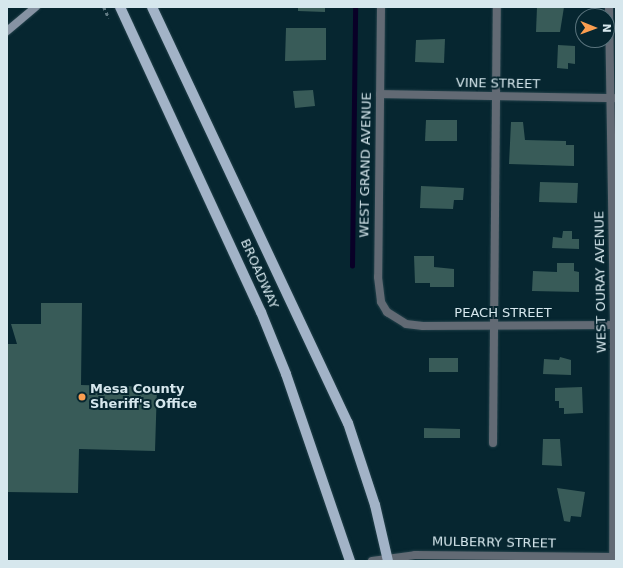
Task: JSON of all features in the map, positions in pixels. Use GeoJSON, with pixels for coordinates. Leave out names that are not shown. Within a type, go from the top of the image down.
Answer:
{"type":"FeatureCollection","features":[{"type":"Feature","properties":{"kind":"main road","name":"BROADWAY"},"geometry":{"type":"LineString","coordinates":[[120,7],[261,312],[286,374],[350,561]]}},
{"type":"Feature","properties":{"kind":"main road","name":"BROADWAY"},"geometry":{"type":"LineString","coordinates":[[152,7],[348,423],[373,498],[387,559]]}},
{"type":"Feature","properties":{"kind":"street"},"geometry":{"type":"LineString","coordinates":[[7,31],[36,7]]}},
{"type":"Feature","properties":{"kind":"street","name":"WEST GRAND AVENUE"},"geometry":{"type":"LineString","coordinates":[[381,7],[378,291],[381,302],[394,318]]}},
{"type":"Feature","properties":{"kind":"street"},"geometry":{"type":"LineString","coordinates":[[493,443],[497,7]]}},
{"type":"Feature","properties":{"kind":"street","name":"WEST OURAY AVENUE"},"geometry":{"type":"LineString","coordinates":[[609,7],[612,98],[614,557]]}},
{"type":"Feature","properties":{"kind":"street","name":"VINE STREET"},"geometry":{"type":"LineString","coordinates":[[380,94],[612,98]]}},
{"type":"Feature","properties":{"kind":"street","name":"PEACH STREET"},"geometry":{"type":"LineString","coordinates":[[394,318],[423,326],[494,324],[614,325]]}},
{"type":"Feature","properties":{"kind":"street","name":"MULBERRY STREET"},"geometry":{"type":"LineString","coordinates":[[372,561],[387,559],[614,557]]}},
{"type":"Feature","properties":{"kind":"path"},"geometry":{"type":"LineString","coordinates":[[104,7],[109,18]]}},
{"type":"Feature","properties":{"kind":"building"},"geometry":{"type":"Polygon","coordinates":[[[298,7],[325,7],[325,12],[298,11],[298,7]]]}},
{"type":"Feature","properties":{"kind":"building"},"geometry":{"type":"Polygon","coordinates":[[[537,7],[564,7],[560,32],[536,32],[537,7]]]}},
{"type":"Feature","properties":{"kind":"building"},"geometry":{"type":"Polygon","coordinates":[[[286,28],[326,28],[326,60],[285,61],[286,28]]]}},
{"type":"Feature","properties":{"kind":"building"},"geometry":{"type":"Polygon","coordinates":[[[445,39],[444,63],[415,62],[416,40],[445,39]]]}},
{"type":"Feature","properties":{"kind":"building"},"geometry":{"type":"Polygon","coordinates":[[[558,45],[575,46],[575,64],[568,63],[568,69],[557,68],[558,45]]]}},
{"type":"Feature","properties":{"kind":"building"},"geometry":{"type":"Polygon","coordinates":[[[313,90],[315,106],[295,108],[293,91],[313,90]]]}},
{"type":"Feature","properties":{"kind":"building"},"geometry":{"type":"Polygon","coordinates":[[[426,120],[457,120],[457,141],[425,141],[426,120]]]}},
{"type":"Feature","properties":{"kind":"building"},"geometry":{"type":"Polygon","coordinates":[[[511,122],[523,122],[525,140],[566,141],[566,145],[574,145],[574,166],[509,164],[511,122]]]}},
{"type":"Feature","properties":{"kind":"building"},"geometry":{"type":"Polygon","coordinates":[[[540,182],[578,183],[577,203],[539,202],[540,182]]]}},
{"type":"Feature","properties":{"kind":"building"},"geometry":{"type":"Polygon","coordinates":[[[421,186],[464,188],[463,200],[454,200],[453,209],[420,208],[421,186]]]}},
{"type":"Feature","properties":{"kind":"building"},"geometry":{"type":"Polygon","coordinates":[[[563,231],[572,231],[572,239],[579,239],[579,249],[552,248],[553,237],[562,238],[563,231]]]}},
{"type":"Feature","properties":{"kind":"building"},"geometry":{"type":"Polygon","coordinates":[[[414,256],[434,256],[434,267],[454,269],[454,287],[430,287],[430,283],[415,283],[414,256]]]}},
{"type":"Feature","properties":{"kind":"building"},"geometry":{"type":"Polygon","coordinates":[[[557,263],[574,263],[574,271],[579,272],[579,292],[532,291],[533,271],[557,272],[557,263]]]}},
{"type":"Feature","properties":{"kind":"building","name":"Mesa County Sheriff's Office"},"geometry":{"type":"Polygon","coordinates":[[[41,303],[82,303],[81,385],[157,387],[155,451],[79,449],[78,493],[7,492],[7,344],[17,344],[11,324],[41,324],[41,303]]]}},
{"type":"Feature","properties":{"kind":"building"},"geometry":{"type":"Polygon","coordinates":[[[560,357],[571,360],[571,375],[543,374],[544,359],[559,360],[560,357]]]}},
{"type":"Feature","properties":{"kind":"building"},"geometry":{"type":"Polygon","coordinates":[[[429,358],[458,358],[458,372],[429,372],[429,358]]]}},
{"type":"Feature","properties":{"kind":"building"},"geometry":{"type":"Polygon","coordinates":[[[582,387],[583,413],[564,414],[564,408],[559,408],[559,401],[555,401],[555,388],[582,387]]]}},
{"type":"Feature","properties":{"kind":"building"},"geometry":{"type":"Polygon","coordinates":[[[424,428],[460,429],[460,438],[424,438],[424,428]]]}},
{"type":"Feature","properties":{"kind":"building"},"geometry":{"type":"Polygon","coordinates":[[[543,439],[560,439],[562,466],[542,465],[543,439]]]}},
{"type":"Feature","properties":{"kind":"building"},"geometry":{"type":"Polygon","coordinates":[[[557,488],[585,492],[581,517],[571,516],[570,522],[564,521],[557,488]]]}},
{"type":"Feature","properties":{"kind":"waterway"},"geometry":{"type":"LineString","coordinates":[[352,266],[355,7]]}},
{"type":"Feature","properties":{"kind":"place","name":"Mesa County Sheriff's Office"},"geometry":{"type":"Point","coordinates":[82,397]}}]}
